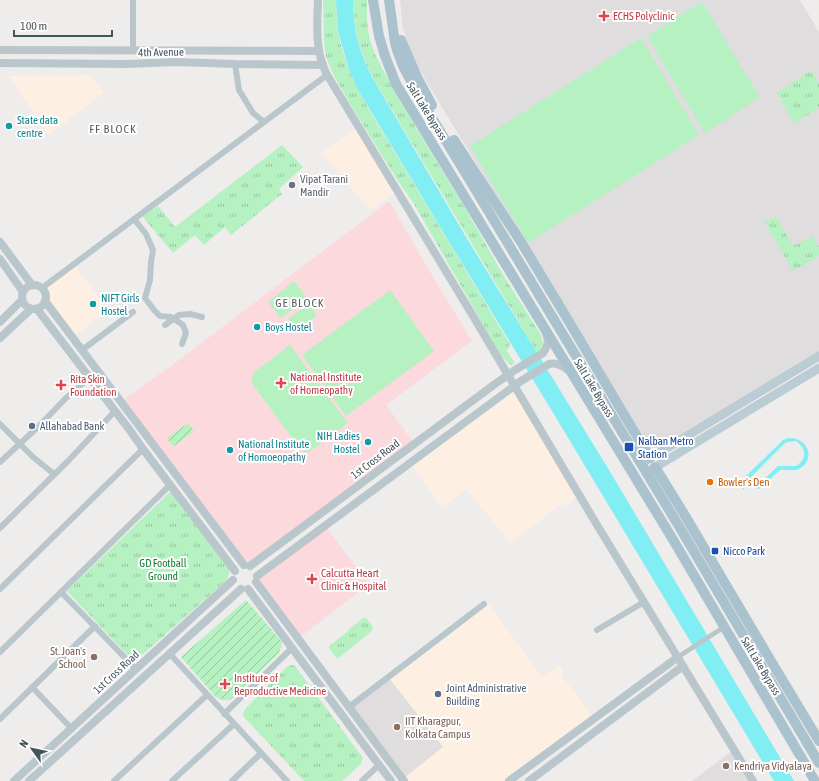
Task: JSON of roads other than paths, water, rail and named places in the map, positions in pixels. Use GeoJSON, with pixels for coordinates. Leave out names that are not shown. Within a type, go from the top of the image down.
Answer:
{"type":"FeatureCollection","features":[{"type":"Feature","properties":{"kind":"main road","name":"Salt Lake Bypass"},"geometry":{"type":"LineString","coordinates":[[382,1],[378,24],[379,36],[384,56],[393,78],[672,538],[815,781]]}},
{"type":"Feature","properties":{"kind":"main road","name":"Salt Lake Bypass"},"geometry":{"type":"LineString","coordinates":[[382,1],[417,77],[506,241],[683,533],[819,763]]}},
{"type":"Feature","properties":{"kind":"main road","name":"Salt Lake Bypass"},"geometry":{"type":"LineString","coordinates":[[397,36],[398,53],[417,93],[442,132],[453,144],[521,242],[819,741]]}},
{"type":"Feature","properties":{"kind":"main road"},"geometry":{"type":"LineString","coordinates":[[440,155],[453,144]]}},
{"type":"Feature","properties":{"kind":"main road"},"geometry":{"type":"LineString","coordinates":[[506,219],[506,241]]}},
{"type":"Feature","properties":{"kind":"main road"},"geometry":{"type":"LineString","coordinates":[[646,473],[653,463],[819,356]]}},
{"type":"Feature","properties":{"kind":"main road"},"geometry":{"type":"LineString","coordinates":[[641,464],[653,463],[819,368]]}},
{"type":"Feature","properties":{"kind":"main road"},"geometry":{"type":"LineString","coordinates":[[590,379],[606,386]]}},
{"type":"Feature","properties":{"kind":"main road"},"geometry":{"type":"LineString","coordinates":[[724,627],[734,620],[744,616]]}},
{"type":"Feature","properties":{"kind":"street"},"geometry":{"type":"LineString","coordinates":[[133,0],[133,50]]}},
{"type":"Feature","properties":{"kind":"street"},"geometry":{"type":"LineString","coordinates":[[318,0],[317,39],[319,51],[327,75],[518,383],[644,602],[753,781]]}},
{"type":"Feature","properties":{"kind":"street","name":"4th Avenue"},"geometry":{"type":"LineString","coordinates":[[0,50],[319,51]]}},
{"type":"Feature","properties":{"kind":"street"},"geometry":{"type":"LineString","coordinates":[[177,51],[177,62]]}},
{"type":"Feature","properties":{"kind":"street","name":"4th Avenue"},"geometry":{"type":"LineString","coordinates":[[0,63],[126,64],[177,62],[323,65]]}},
{"type":"Feature","properties":{"kind":"street"},"geometry":{"type":"LineString","coordinates":[[235,64],[239,90],[253,113],[264,122]]}},
{"type":"Feature","properties":{"kind":"street"},"geometry":{"type":"LineString","coordinates":[[42,288],[327,75]]}},
{"type":"Feature","properties":{"kind":"street"},"geometry":{"type":"LineString","coordinates":[[134,219],[146,234],[153,250],[150,280],[145,298],[160,316],[171,317],[183,325],[186,332],[182,344]]}},
{"type":"Feature","properties":{"kind":"street"},"geometry":{"type":"LineString","coordinates":[[0,242],[32,285]]}},
{"type":"Feature","properties":{"kind":"street"},"geometry":{"type":"LineString","coordinates":[[0,259],[22,296],[24,305],[34,309],[90,378],[235,571]]}},
{"type":"Feature","properties":{"kind":"street"},"geometry":{"type":"LineString","coordinates":[[0,322],[22,296],[28,286],[39,286],[45,292],[45,301],[41,307],[34,309],[0,338]]}},
{"type":"Feature","properties":{"kind":"street"},"geometry":{"type":"LineString","coordinates":[[45,301],[247,566],[256,572],[256,579],[252,588],[245,589]]}},
{"type":"Feature","properties":{"kind":"street"},"geometry":{"type":"LineString","coordinates":[[82,350],[133,312]]}},
{"type":"Feature","properties":{"kind":"street"},"geometry":{"type":"LineString","coordinates":[[166,325],[179,315],[190,314],[202,317]]}},
{"type":"Feature","properties":{"kind":"street","name":"1st Cross Road"},"geometry":{"type":"LineString","coordinates":[[247,566],[313,519],[511,372],[543,353],[548,342],[546,332]]}},
{"type":"Feature","properties":{"kind":"street"},"geometry":{"type":"LineString","coordinates":[[256,579],[321,528],[518,383],[553,363],[564,367],[571,373]]}},
{"type":"Feature","properties":{"kind":"street"},"geometry":{"type":"LineString","coordinates":[[0,462],[39,426],[65,399],[90,378]]}},
{"type":"Feature","properties":{"kind":"street"},"geometry":{"type":"LineString","coordinates":[[97,387],[105,381]]}},
{"type":"Feature","properties":{"kind":"street"},"geometry":{"type":"LineString","coordinates":[[0,528],[114,411]]}},
{"type":"Feature","properties":{"kind":"street"},"geometry":{"type":"LineString","coordinates":[[442,423],[448,434]]}},
{"type":"Feature","properties":{"kind":"street"},"geometry":{"type":"LineString","coordinates":[[0,424],[33,457],[54,474]]}},
{"type":"Feature","properties":{"kind":"street"},"geometry":{"type":"LineString","coordinates":[[0,589],[143,449]]}},
{"type":"Feature","properties":{"kind":"street"},"geometry":{"type":"LineString","coordinates":[[0,652],[170,485]]}},
{"type":"Feature","properties":{"kind":"street"},"geometry":{"type":"LineString","coordinates":[[313,519],[321,528]]}},
{"type":"Feature","properties":{"kind":"street"},"geometry":{"type":"LineString","coordinates":[[247,566],[239,567],[233,573],[235,585],[245,589],[292,648],[391,781]]}},
{"type":"Feature","properties":{"kind":"street"},"geometry":{"type":"LineString","coordinates":[[256,579],[404,781]]}},
{"type":"Feature","properties":{"kind":"street","name":"1st Cross Road"},"geometry":{"type":"LineString","coordinates":[[14,781],[233,580]]}},
{"type":"Feature","properties":{"kind":"street","name":"1st Cross Road"},"geometry":{"type":"LineString","coordinates":[[29,781],[170,654],[245,589]]}},
{"type":"Feature","properties":{"kind":"street"},"geometry":{"type":"LineString","coordinates":[[61,592],[136,669]]}},
{"type":"Feature","properties":{"kind":"street"},"geometry":{"type":"LineString","coordinates":[[598,630],[644,602]]}},
{"type":"Feature","properties":{"kind":"street"},"geometry":{"type":"LineString","coordinates":[[349,707],[484,604]]}},
{"type":"Feature","properties":{"kind":"street"},"geometry":{"type":"LineString","coordinates":[[0,719],[94,626]]}},
{"type":"Feature","properties":{"kind":"street"},"geometry":{"type":"LineString","coordinates":[[509,781],[678,657],[724,627]]}},
{"type":"Feature","properties":{"kind":"street"},"geometry":{"type":"LineString","coordinates":[[224,714],[292,648]]}},
{"type":"Feature","properties":{"kind":"street"},"geometry":{"type":"LineString","coordinates":[[170,654],[286,781]]}},
{"type":"Feature","properties":{"kind":"street"},"geometry":{"type":"LineString","coordinates":[[529,781],[683,666]]}},
{"type":"Feature","properties":{"kind":"street"},"geometry":{"type":"LineString","coordinates":[[32,687],[71,728]]}},
{"type":"Feature","properties":{"kind":"street"},"geometry":{"type":"LineString","coordinates":[[114,781],[207,695]]}},
{"type":"Feature","properties":{"kind":"street"},"geometry":{"type":"LineString","coordinates":[[106,696],[114,705]]}},
{"type":"Feature","properties":{"kind":"street"},"geometry":{"type":"LineString","coordinates":[[334,705],[343,699]]}},
{"type":"Feature","properties":{"kind":"street"},"geometry":{"type":"LineString","coordinates":[[172,781],[234,724]]}},
{"type":"Feature","properties":{"kind":"street"},"geometry":{"type":"LineString","coordinates":[[51,747],[58,756]]}},
{"type":"Feature","properties":{"kind":"street"},"geometry":{"type":"LineString","coordinates":[[232,781],[261,754]]}},
{"type":"Feature","properties":{"kind":"street"},"geometry":{"type":"LineString","coordinates":[[362,781],[379,765]]}},
{"type":"Feature","properties":{"kind":"water"},"geometry":{"type":"Polygon","coordinates":[[[336,0],[353,0],[354,21],[358,40],[372,77],[466,237],[609,470],[794,781],[774,781],[357,88],[349,69],[338,32],[336,0]]]}},
{"type":"Feature","properties":{"kind":"water"},"geometry":{"type":"Polygon","coordinates":[[[788,438],[801,441],[808,450],[809,455],[804,465],[797,470],[780,470],[760,489],[755,488],[778,466],[796,466],[804,457],[802,447],[796,441],[785,443],[746,482],[746,487],[743,490],[742,483],[746,476],[783,440],[788,438]]]}},
{"type":"Feature","properties":{"kind":"place","name":"ECHS Polyclinic"},"geometry":{"type":"Point","coordinates":[604,16]}},
{"type":"Feature","properties":{"kind":"place","name":"State data centre"},"geometry":{"type":"Point","coordinates":[9,126]}},
{"type":"Feature","properties":{"kind":"place","name":"Vipat Tarani Mandir"},"geometry":{"type":"Point","coordinates":[292,185]}},
{"type":"Feature","properties":{"kind":"place","name":"NIFT Girls Hostel"},"geometry":{"type":"Point","coordinates":[93,304]}},
{"type":"Feature","properties":{"kind":"place","name":"Boys Hostel"},"geometry":{"type":"Point","coordinates":[257,327]}},
{"type":"Feature","properties":{"kind":"place","name":"National Institute of Homeopathy"},"geometry":{"type":"Point","coordinates":[281,383]}},
{"type":"Feature","properties":{"kind":"place","name":"Rita Skin Foundation"},"geometry":{"type":"Point","coordinates":[61,385]}},
{"type":"Feature","properties":{"kind":"place","name":"Allahabad Bank"},"geometry":{"type":"Point","coordinates":[32,426]}},
{"type":"Feature","properties":{"kind":"place","name":"NIH Ladies Hostel"},"geometry":{"type":"Point","coordinates":[368,442]}},
{"type":"Feature","properties":{"kind":"place","name":"Nalban Metro Station"},"geometry":{"type":"Point","coordinates":[629,447]}},
{"type":"Feature","properties":{"kind":"place","name":"National Institute of Homoeopathy"},"geometry":{"type":"Point","coordinates":[230,450]}},
{"type":"Feature","properties":{"kind":"place","name":"Bowler's Den"},"geometry":{"type":"Point","coordinates":[710,482]}},
{"type":"Feature","properties":{"kind":"place","name":"Nicco Park"},"geometry":{"type":"Point","coordinates":[715,551]}},
{"type":"Feature","properties":{"kind":"place","name":"Calcutta Heart Clinic & Hospital"},"geometry":{"type":"Point","coordinates":[312,579]}},
{"type":"Feature","properties":{"kind":"place","name":"St. Joan's School"},"geometry":{"type":"Point","coordinates":[94,657]}},
{"type":"Feature","properties":{"kind":"place","name":"Institute of Reproductive Medicine"},"geometry":{"type":"Point","coordinates":[225,684]}},
{"type":"Feature","properties":{"kind":"place","name":"Joint Administrative Building"},"geometry":{"type":"Point","coordinates":[438,694]}},
{"type":"Feature","properties":{"kind":"place","name":"IIT Kharagpur, Kolkata Campus"},"geometry":{"type":"Point","coordinates":[397,727]}},
{"type":"Feature","properties":{"kind":"place","name":"Kendriya Vidyalaya"},"geometry":{"type":"Point","coordinates":[726,766]}},
{"type":"Feature","properties":{"kind":"district","name":"FF BLOCK"},"geometry":{"type":"Point","coordinates":[113,129]}},
{"type":"Feature","properties":{"kind":"district","name":"GE BLOCK"},"geometry":{"type":"Point","coordinates":[300,303]}},
{"type":"Feature","properties":{"kind":"park label","name":"GD Football Ground"},"geometry":{"type":"Point","coordinates":[163,569]}}]}
